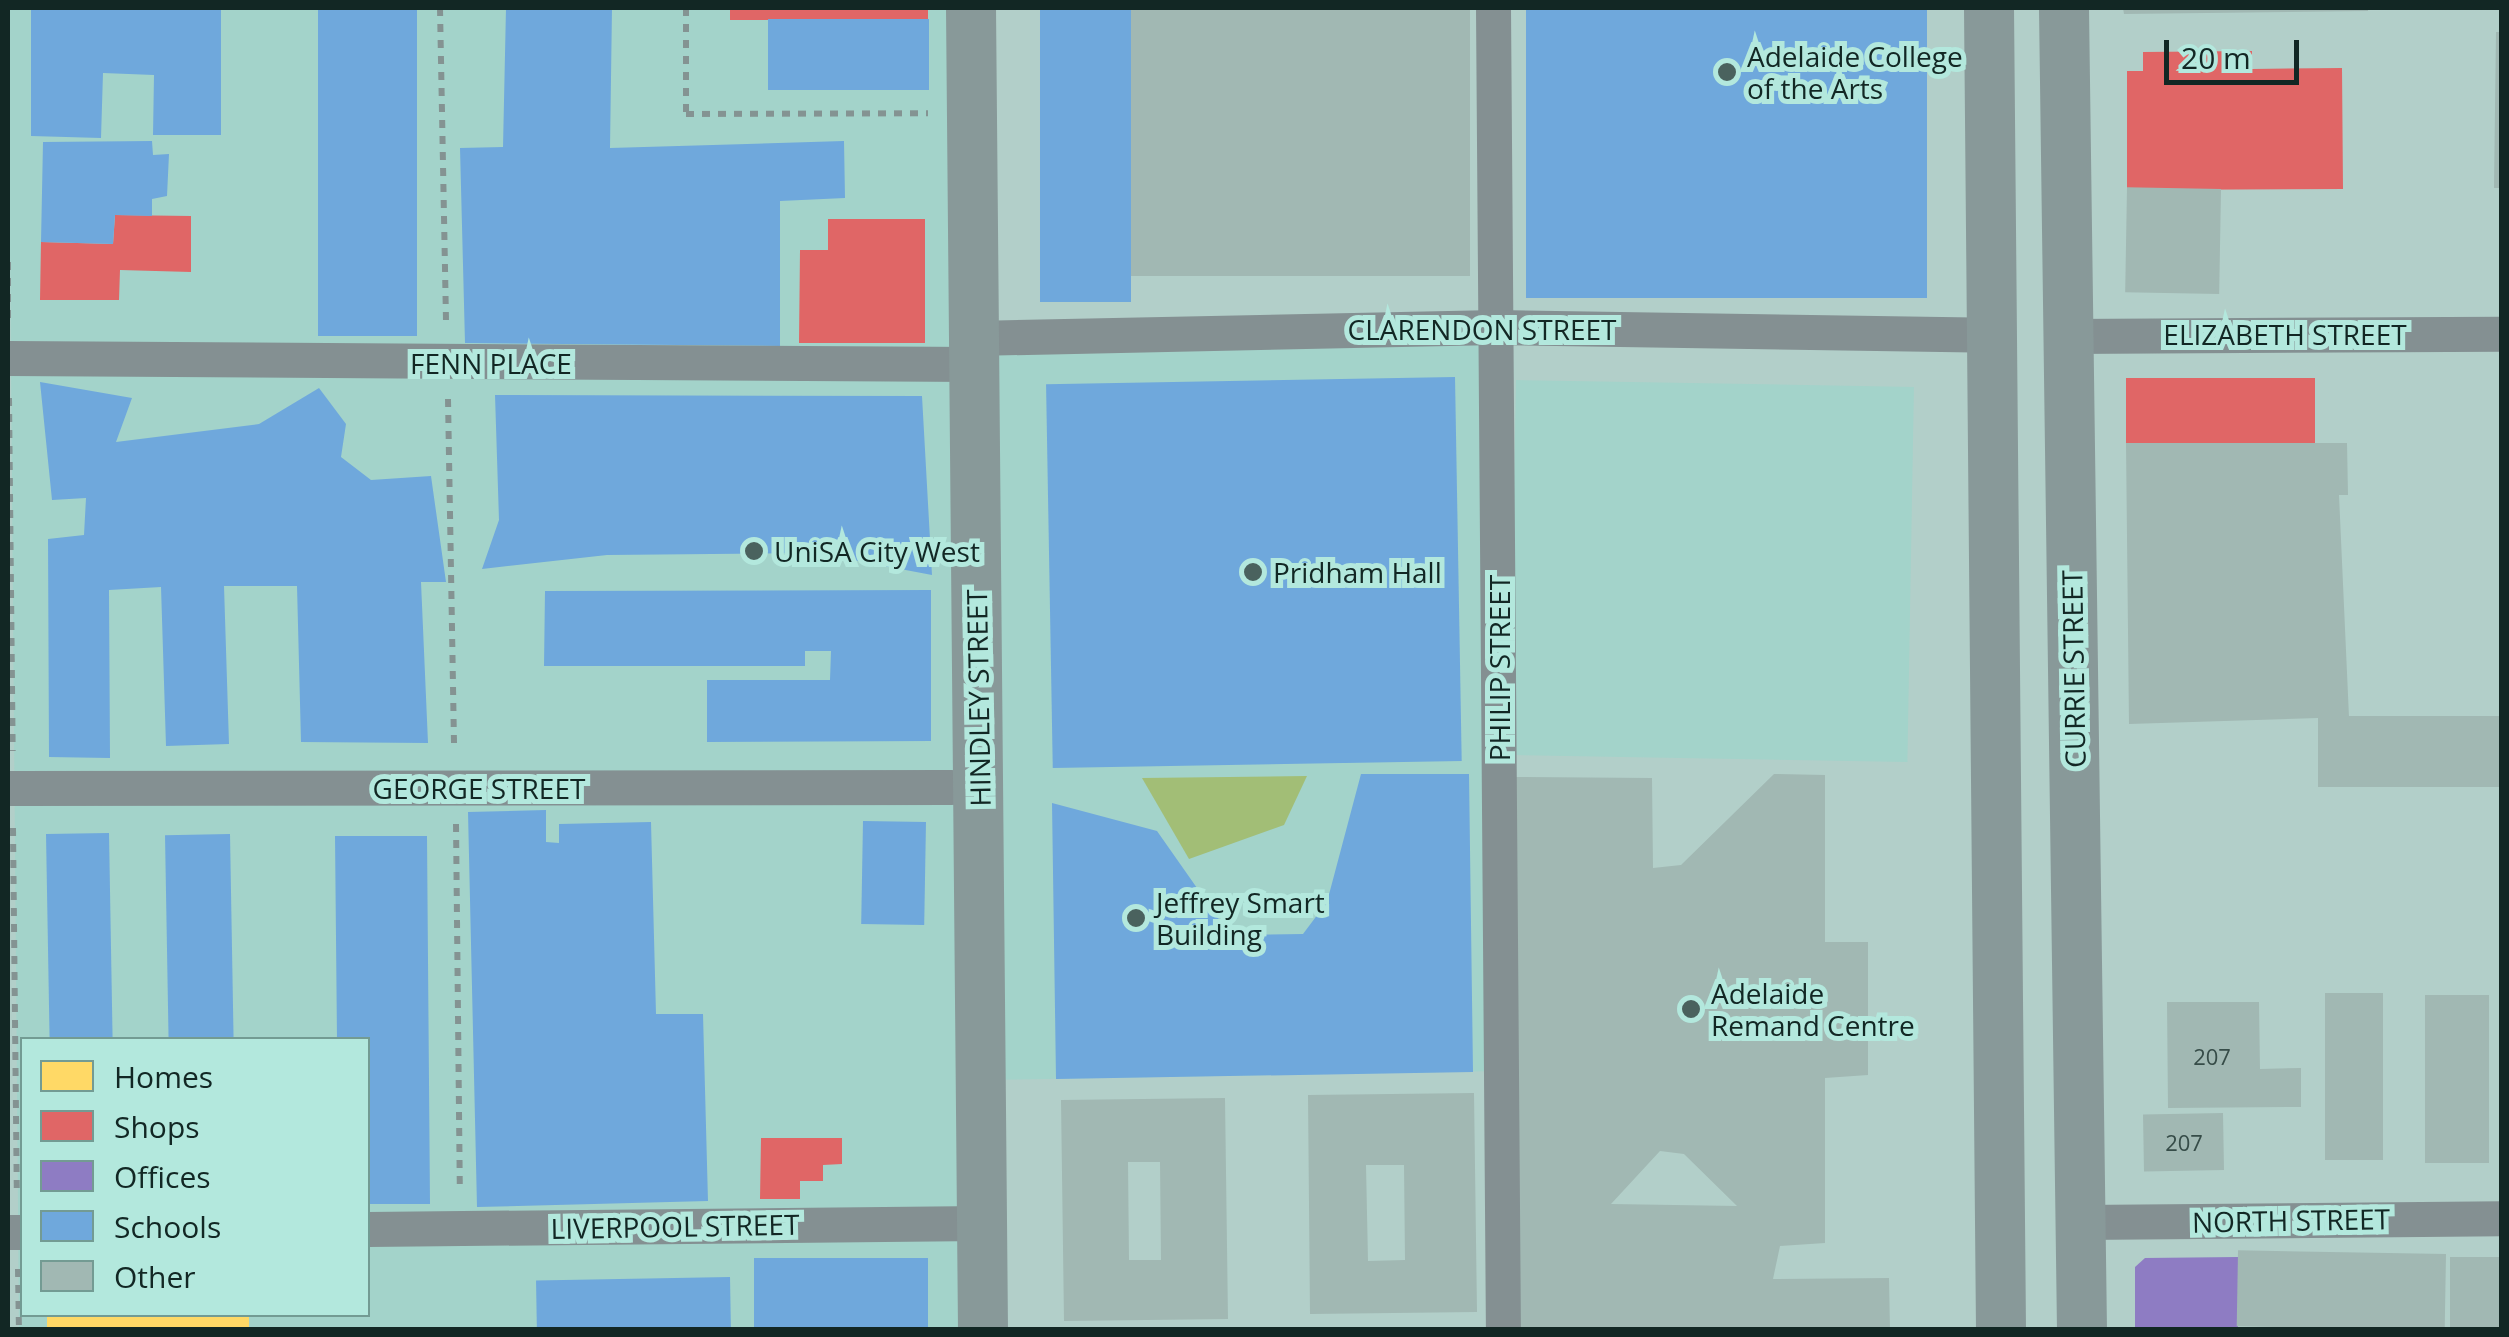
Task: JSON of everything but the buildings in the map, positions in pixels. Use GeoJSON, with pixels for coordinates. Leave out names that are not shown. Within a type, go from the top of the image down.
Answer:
{"type":"FeatureCollection","features":[{"type":"Feature","properties":{"kind":"main road","name":"HINDLEY STREET"},"geometry":{"type":"LineString","coordinates":[[970,8],[983,1330]]}},
{"type":"Feature","properties":{"kind":"main road"},"geometry":{"type":"LineString","coordinates":[[1990,8],[2001,1330]]}},
{"type":"Feature","properties":{"kind":"main road","name":"CURRIE STREET"},"geometry":{"type":"LineString","coordinates":[[2064,8],[2082,1330]]}},
{"type":"Feature","properties":{"kind":"street","name":"PHILIP STREET"},"geometry":{"type":"LineString","coordinates":[[1494,8],[1503,1330]]}},
{"type":"Feature","properties":{"kind":"street","name":"CLARENDON STREET"},"geometry":{"type":"LineString","coordinates":[[974,352],[1496,327],[1990,334]]}},
{"type":"Feature","properties":{"kind":"street","name":"ELIZABETH STREET"},"geometry":{"type":"LineString","coordinates":[[2068,336],[2502,334]]}},
{"type":"Feature","properties":{"kind":"street","name":"FENN PLACE"},"geometry":{"type":"LineString","coordinates":[[8,358],[447,363],[974,352]]}},
{"type":"Feature","properties":{"kind":"street","name":"GEORGE STREET"},"geometry":{"type":"LineString","coordinates":[[10,788],[951,788]]}},
{"type":"Feature","properties":{"kind":"street","name":"NORTH STREET"},"geometry":{"type":"LineString","coordinates":[[2080,1222],[2502,1218]]}},
{"type":"Feature","properties":{"kind":"street","name":"LIVERPOOL STREET"},"geometry":{"type":"LineString","coordinates":[[370,1229],[982,1223]]}},
{"type":"Feature","properties":{"kind":"path"},"geometry":{"type":"LineString","coordinates":[[440,8],[461,1228]]}},
{"type":"Feature","properties":{"kind":"path"},"geometry":{"type":"LineString","coordinates":[[686,8],[686,114],[936,113]]}},
{"type":"Feature","properties":{"kind":"path"},"geometry":{"type":"LineString","coordinates":[[8,262],[10,788],[19,1330]]}},
{"type":"Feature","properties":{"kind":"shaded area","name":"UniSA City West"},"geometry":{"type":"Polygon","coordinates":[[[8,8],[971,8],[974,338],[1496,327],[1502,1071],[982,1080],[983,1329],[19,1329],[8,8]]]}},
{"type":"Feature","properties":{"kind":"shaded area"},"geometry":{"type":"Polygon","coordinates":[[[1516,380],[1914,387],[1907,762],[1509,755],[1516,380]]]}},
{"type":"Feature","properties":{"kind":"green space"},"geometry":{"type":"Polygon","coordinates":[[[1307,776],[1284,825],[1189,859],[1142,778],[1307,776]]]}},
{"type":"Feature","properties":{"kind":"place","name":"Adelaide College of the Arts"},"geometry":{"type":"Point","coordinates":[1727,72]}},
{"type":"Feature","properties":{"kind":"place","name":"UniSA City West"},"geometry":{"type":"Point","coordinates":[754,551]}},
{"type":"Feature","properties":{"kind":"place","name":"Pridham Hall"},"geometry":{"type":"Point","coordinates":[1253,572]}},
{"type":"Feature","properties":{"kind":"place","name":"Jeffrey Smart Building"},"geometry":{"type":"Point","coordinates":[1136,918]}},
{"type":"Feature","properties":{"kind":"place","name":"Adelaide Remand Centre"},"geometry":{"type":"Point","coordinates":[1691,1009]}}]}
